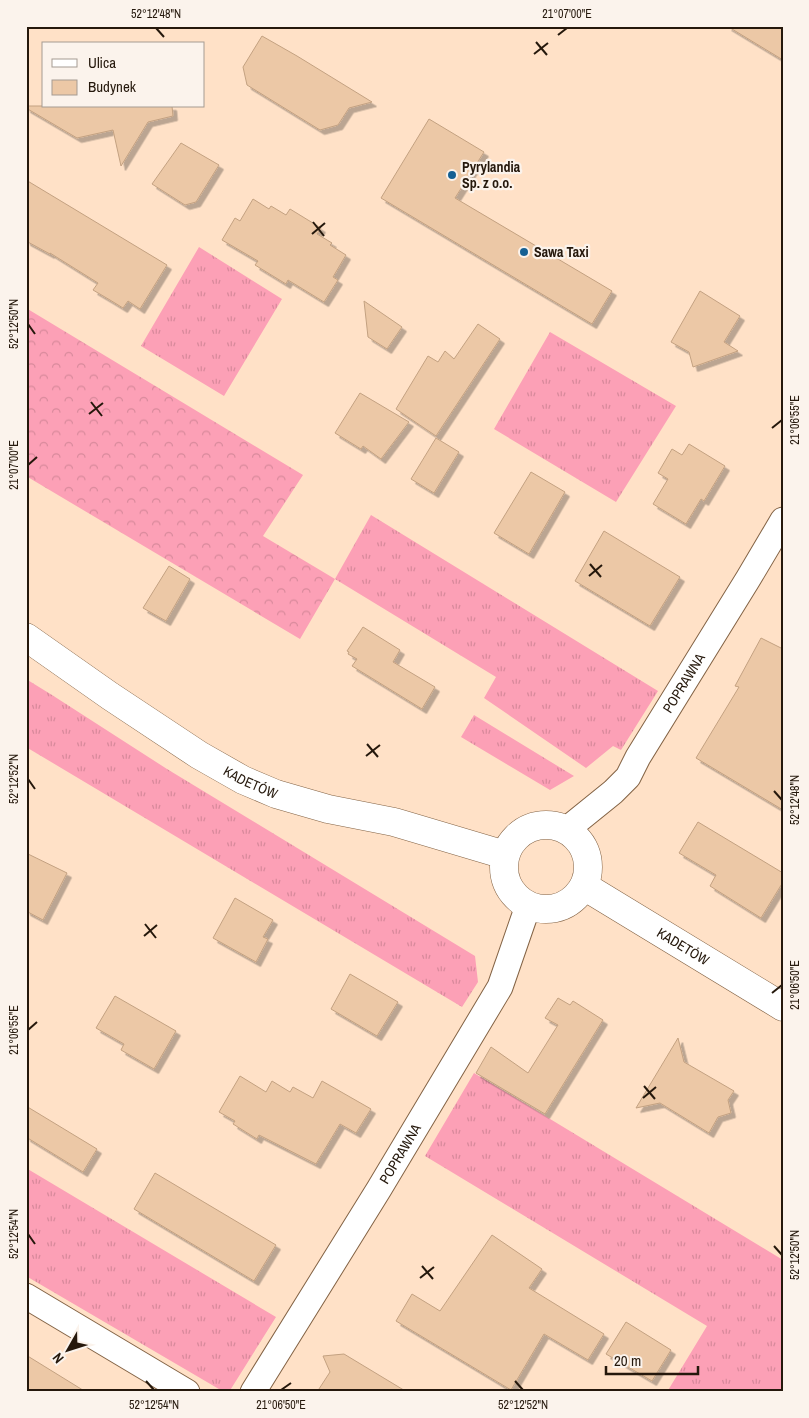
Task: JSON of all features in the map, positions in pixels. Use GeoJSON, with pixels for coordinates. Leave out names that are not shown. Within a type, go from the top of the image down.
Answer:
{"type":"FeatureCollection","features":[{"type":"Feature","properties":{"kind":"street","name":"POPRAWNA"},"geometry":{"type":"LineString","coordinates":[[566,830],[613,792],[628,777],[638,756],[783,520]]}},
{"type":"Feature","properties":{"kind":"street","name":"KADETÓW"},"geometry":{"type":"LineString","coordinates":[[26,638],[110,696],[199,754],[243,780],[276,794],[328,810],[394,822],[505,855]]}},
{"type":"Feature","properties":{"kind":"street"},"geometry":{"type":"LineString","coordinates":[[551,825],[566,830],[578,840],[586,854],[588,870],[584,886],[566,904],[554,909],[540,909],[528,906],[510,890],[505,879],[503,867],[505,855],[512,842],[523,832],[536,826],[551,825]]}},
{"type":"Feature","properties":{"kind":"street","name":"KADETÓW"},"geometry":{"type":"LineString","coordinates":[[584,886],[783,1006]]}},
{"type":"Feature","properties":{"kind":"street","name":"POPRAWNA"},"geometry":{"type":"LineString","coordinates":[[252,1392],[379,1189],[500,987],[528,906]]}},
{"type":"Feature","properties":{"kind":"street"},"geometry":{"type":"LineString","coordinates":[[26,1296],[187,1392]]}},
{"type":"Feature","properties":{"kind":"green space"},"geometry":{"type":"Polygon","coordinates":[[[199,247],[282,299],[224,396],[141,346],[199,247]]]}},
{"type":"Feature","properties":{"kind":"green space"},"geometry":{"type":"Polygon","coordinates":[[[26,308],[303,475],[263,536],[335,579],[300,639],[26,476],[26,308]]]}},
{"type":"Feature","properties":{"kind":"green space"},"geometry":{"type":"Polygon","coordinates":[[[550,332],[676,406],[616,502],[494,429],[550,332]]]}},
{"type":"Feature","properties":{"kind":"green space"},"geometry":{"type":"Polygon","coordinates":[[[371,515],[658,691],[621,750],[613,746],[586,768],[484,698],[496,677],[335,579],[371,515]]]}},
{"type":"Feature","properties":{"kind":"green space"},"geometry":{"type":"Polygon","coordinates":[[[26,679],[167,769],[475,956],[478,982],[462,1007],[26,747],[26,679]]]}},
{"type":"Feature","properties":{"kind":"green space"},"geometry":{"type":"Polygon","coordinates":[[[474,715],[574,776],[550,790],[461,737],[474,715]]]}},
{"type":"Feature","properties":{"kind":"green space"},"geometry":{"type":"Polygon","coordinates":[[[474,1073],[783,1260],[783,1392],[667,1392],[707,1326],[425,1156],[474,1073]]]}},
{"type":"Feature","properties":{"kind":"green space"},"geometry":{"type":"Polygon","coordinates":[[[26,1168],[276,1317],[229,1392],[224,1392],[26,1276],[26,1168]]]}},
{"type":"Feature","properties":{"kind":"building"},"geometry":{"type":"Polygon","coordinates":[[[727,26],[783,26],[783,60],[727,26]]]}},
{"type":"Feature","properties":{"kind":"building"},"geometry":{"type":"Polygon","coordinates":[[[262,36],[372,102],[349,108],[338,125],[320,130],[247,85],[243,67],[262,36]]]}},
{"type":"Feature","properties":{"kind":"building"},"geometry":{"type":"Polygon","coordinates":[[[26,106],[42,106],[42,108],[172,108],[173,116],[148,122],[121,166],[113,130],[77,138],[26,108],[26,106]]]}},
{"type":"Feature","properties":{"kind":"building"},"geometry":{"type":"Polygon","coordinates":[[[429,119],[484,152],[455,198],[612,291],[592,324],[381,198],[429,119]]]}},
{"type":"Feature","properties":{"kind":"building"},"geometry":{"type":"Polygon","coordinates":[[[181,143],[219,165],[196,202],[185,205],[152,184],[181,143]]]}},
{"type":"Feature","properties":{"kind":"building"},"geometry":{"type":"Polygon","coordinates":[[[26,180],[167,265],[140,309],[128,301],[123,308],[93,290],[98,283],[50,253],[26,241],[26,180]]]}},
{"type":"Feature","properties":{"kind":"building"},"geometry":{"type":"Polygon","coordinates":[[[253,199],[269,209],[271,206],[286,215],[290,209],[321,228],[317,234],[332,243],[330,245],[346,255],[333,277],[338,280],[324,302],[288,280],[286,284],[255,265],[258,261],[222,240],[235,218],[240,221],[253,199]]]}},
{"type":"Feature","properties":{"kind":"building"},"geometry":{"type":"Polygon","coordinates":[[[700,291],[740,316],[724,342],[738,351],[693,367],[689,352],[671,342],[700,291]]]}},
{"type":"Feature","properties":{"kind":"building"},"geometry":{"type":"Polygon","coordinates":[[[364,301],[402,327],[387,349],[368,337],[364,301]]]}},
{"type":"Feature","properties":{"kind":"building"},"geometry":{"type":"Polygon","coordinates":[[[478,324],[500,339],[436,436],[396,409],[428,356],[438,362],[445,351],[454,359],[478,324]]]}},
{"type":"Feature","properties":{"kind":"building"},"geometry":{"type":"Polygon","coordinates":[[[360,393],[409,422],[381,459],[363,446],[361,449],[335,433],[360,393]]]}},
{"type":"Feature","properties":{"kind":"building"},"geometry":{"type":"Polygon","coordinates":[[[436,438],[459,452],[434,493],[411,479],[436,438]]]}},
{"type":"Feature","properties":{"kind":"building"},"geometry":{"type":"Polygon","coordinates":[[[689,444],[725,466],[704,501],[701,499],[686,524],[653,504],[668,479],[658,473],[672,449],[682,455],[689,444]]]}},
{"type":"Feature","properties":{"kind":"building"},"geometry":{"type":"Polygon","coordinates":[[[531,472],[565,492],[529,554],[494,533],[531,472]]]}},
{"type":"Feature","properties":{"kind":"building"},"geometry":{"type":"Polygon","coordinates":[[[604,531],[680,577],[650,626],[575,581],[604,531]]]}},
{"type":"Feature","properties":{"kind":"building"},"geometry":{"type":"Polygon","coordinates":[[[169,566],[190,579],[166,621],[143,608],[169,566]]]}},
{"type":"Feature","properties":{"kind":"building"},"geometry":{"type":"Polygon","coordinates":[[[363,627],[400,650],[393,662],[435,687],[422,709],[352,666],[357,659],[348,654],[349,652],[347,651],[363,627]]]}},
{"type":"Feature","properties":{"kind":"building"},"geometry":{"type":"Polygon","coordinates":[[[761,638],[783,649],[783,810],[696,758],[739,687],[735,686],[761,638]]]}},
{"type":"Feature","properties":{"kind":"building"},"geometry":{"type":"Polygon","coordinates":[[[698,822],[783,873],[783,882],[761,918],[710,886],[716,875],[679,853],[698,822]]]}},
{"type":"Feature","properties":{"kind":"building"},"geometry":{"type":"Polygon","coordinates":[[[26,853],[67,873],[43,920],[26,911],[26,853]]]}},
{"type":"Feature","properties":{"kind":"building"},"geometry":{"type":"Polygon","coordinates":[[[235,898],[273,920],[263,937],[268,939],[256,962],[213,938],[235,898]]]}},
{"type":"Feature","properties":{"kind":"building"},"geometry":{"type":"Polygon","coordinates":[[[350,974],[398,1002],[377,1036],[331,1009],[350,974]]]}},
{"type":"Feature","properties":{"kind":"building"},"geometry":{"type":"Polygon","coordinates":[[[115,996],[176,1031],[154,1069],[121,1050],[124,1044],[96,1028],[115,996]]]}},
{"type":"Feature","properties":{"kind":"building"},"geometry":{"type":"Polygon","coordinates":[[[558,998],[570,1005],[573,1001],[603,1020],[545,1114],[476,1073],[491,1047],[528,1073],[558,1025],[545,1018],[558,998]]]}},
{"type":"Feature","properties":{"kind":"building"},"geometry":{"type":"Polygon","coordinates":[[[678,1038],[684,1062],[734,1091],[728,1100],[731,1113],[718,1117],[709,1133],[660,1103],[636,1108],[678,1038]]]}},
{"type":"Feature","properties":{"kind":"building"},"geometry":{"type":"Polygon","coordinates":[[[240,1076],[266,1092],[272,1081],[290,1092],[293,1087],[313,1098],[322,1081],[371,1109],[356,1133],[340,1124],[316,1164],[259,1135],[257,1139],[233,1124],[235,1121],[219,1112],[240,1076]]]}},
{"type":"Feature","properties":{"kind":"building"},"geometry":{"type":"Polygon","coordinates":[[[26,1106],[97,1149],[83,1172],[26,1137],[26,1106]]]}},
{"type":"Feature","properties":{"kind":"building"},"geometry":{"type":"Polygon","coordinates":[[[155,1173],[276,1245],[254,1281],[134,1209],[155,1173]]]}},
{"type":"Feature","properties":{"kind":"building"},"geometry":{"type":"Polygon","coordinates":[[[492,1235],[542,1269],[529,1288],[604,1334],[588,1360],[544,1334],[511,1390],[396,1321],[412,1294],[440,1311],[492,1235]]]}},
{"type":"Feature","properties":{"kind":"building"},"geometry":{"type":"Polygon","coordinates":[[[626,1322],[671,1350],[652,1381],[606,1354],[626,1322]]]}},
{"type":"Feature","properties":{"kind":"building"},"geometry":{"type":"Polygon","coordinates":[[[344,1354],[407,1392],[317,1392],[330,1372],[323,1356],[344,1354]]]}},
{"type":"Feature","properties":{"kind":"building"},"geometry":{"type":"Polygon","coordinates":[[[26,1355],[86,1392],[26,1392],[26,1355]]]}},
{"type":"Feature","properties":{"kind":"place","name":"Pyrylandia Sp. z o.o."},"geometry":{"type":"Point","coordinates":[452,175]}},
{"type":"Feature","properties":{"kind":"place","name":"Sawa Taxi"},"geometry":{"type":"Point","coordinates":[524,252]}}]}
